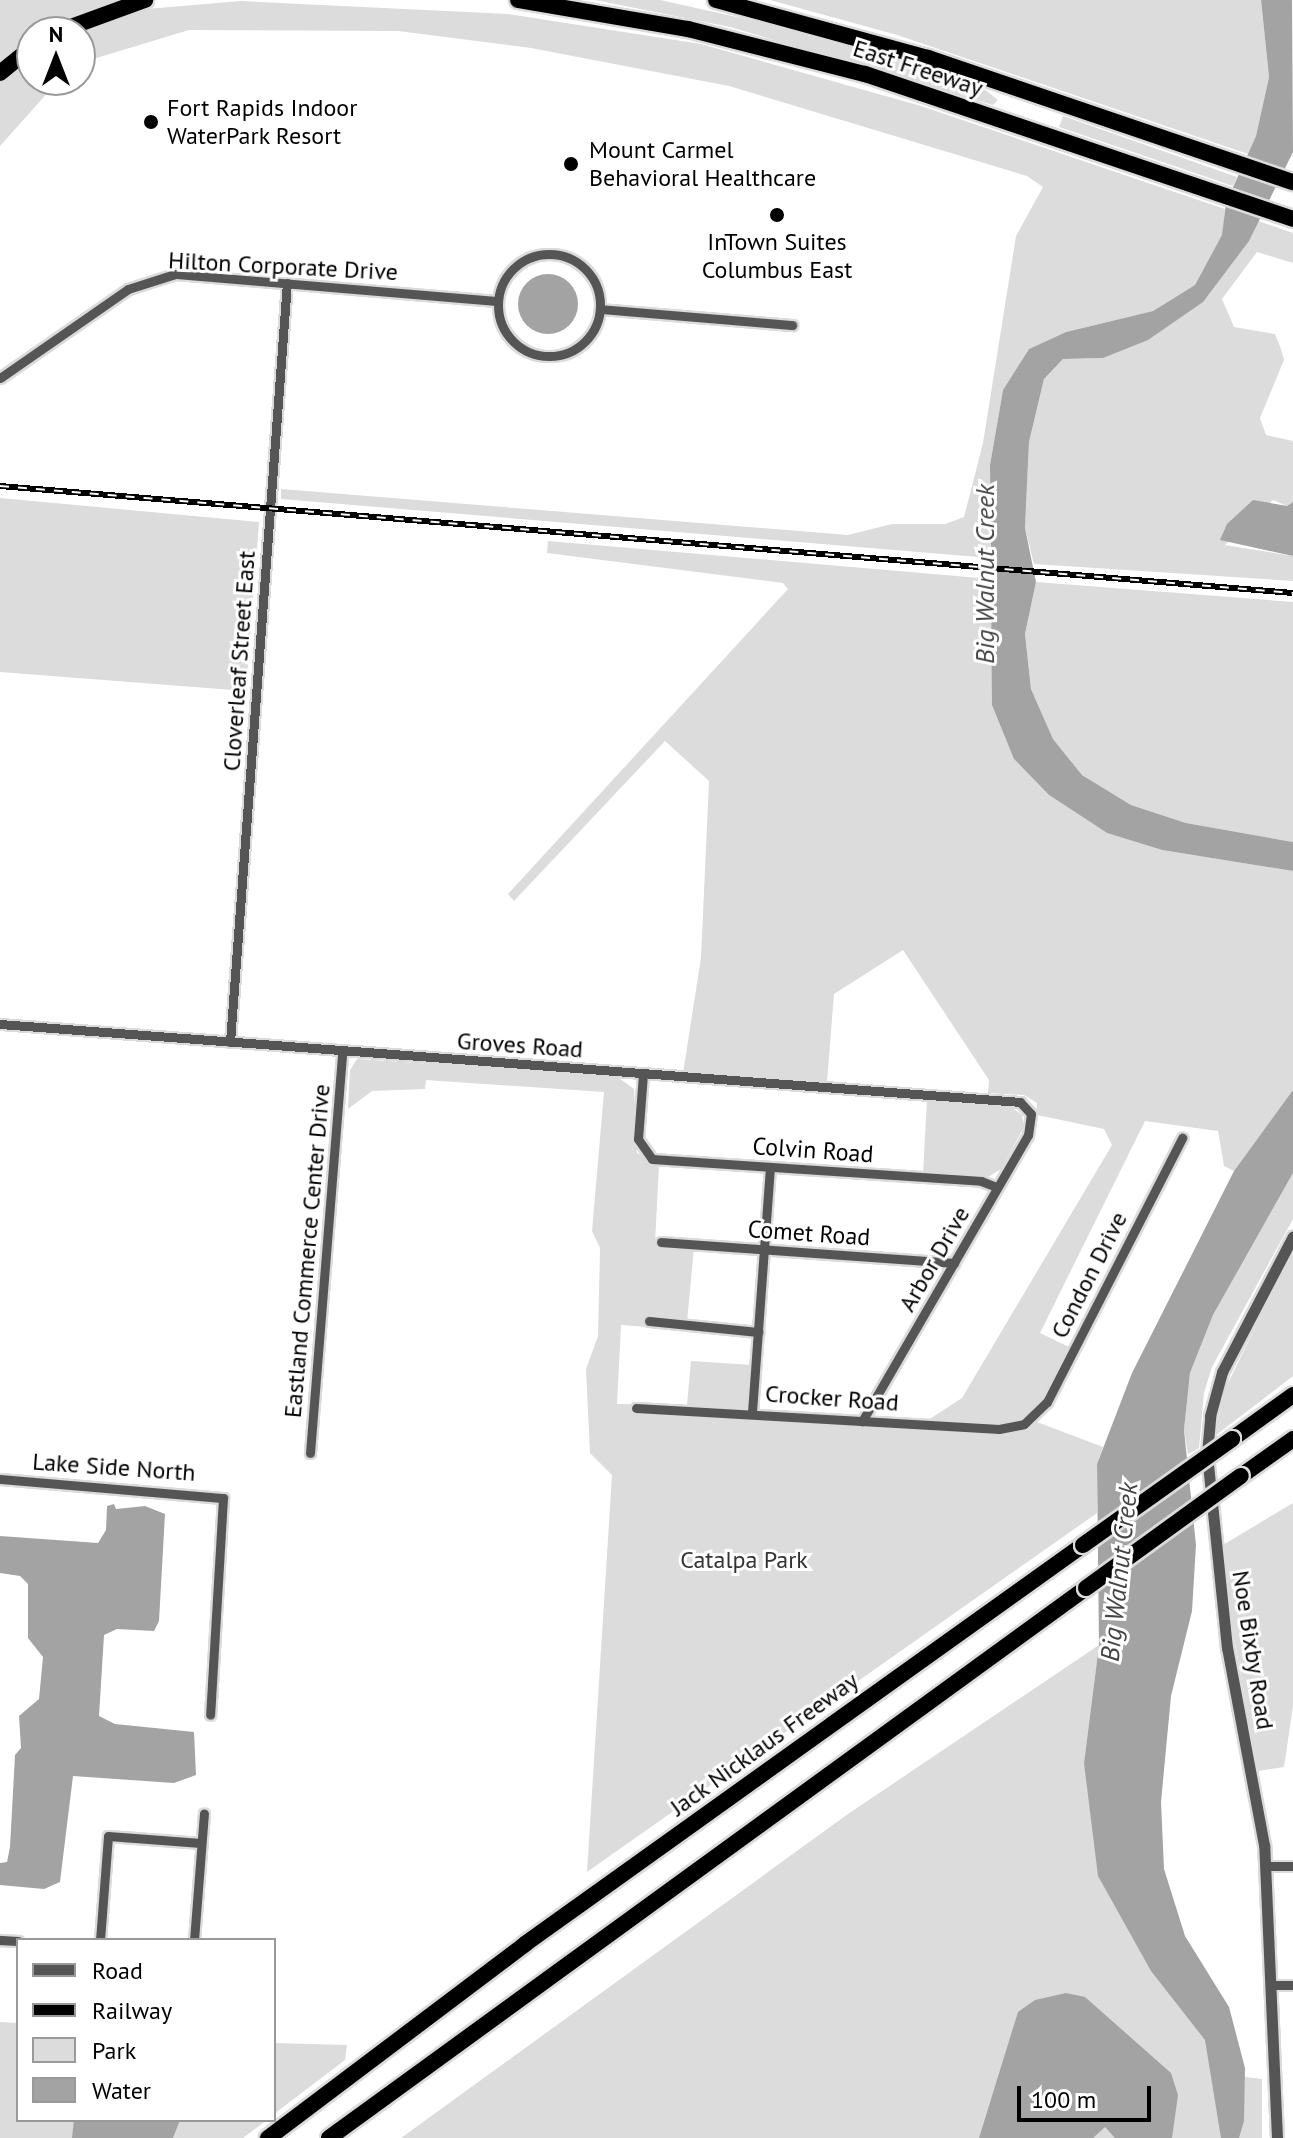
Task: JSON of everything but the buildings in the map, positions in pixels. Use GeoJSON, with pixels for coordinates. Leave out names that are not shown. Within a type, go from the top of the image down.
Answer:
{"type":"FeatureCollection","features":[{"type":"Feature","properties":{"kind":"highway"},"geometry":{"type":"LineString","coordinates":[[96,18],[145,0]]}},
{"type":"Feature","properties":{"kind":"highway","name":"East Freeway"},"geometry":{"type":"LineString","coordinates":[[518,0],[688,29],[865,74],[1293,219]]}},
{"type":"Feature","properties":{"kind":"highway","name":"East Freeway"},"geometry":{"type":"LineString","coordinates":[[716,0],[928,58],[1293,182]]}},
{"type":"Feature","properties":{"kind":"highway"},"geometry":{"type":"LineString","coordinates":[[0,73],[16,60]]}},
{"type":"Feature","properties":{"kind":"highway","name":"Jack Nicklaus Freeway"},"geometry":{"type":"LineString","coordinates":[[268,2138],[525,1944],[1293,1395]]}},
{"type":"Feature","properties":{"kind":"highway"},"geometry":{"type":"LineString","coordinates":[[329,2138],[1293,1439]]}},
{"type":"Feature","properties":{"kind":"street"},"geometry":{"type":"LineString","coordinates":[[553,254],[569,258],[593,279],[600,309],[582,344],[551,356],[520,347],[507,334],[498,301],[510,272],[537,255],[553,254]]}},
{"type":"Feature","properties":{"kind":"street","name":"Hilton Corporate Drive"},"geometry":{"type":"LineString","coordinates":[[0,378],[128,289],[175,274],[498,301]]}},
{"type":"Feature","properties":{"kind":"street","name":"Cloverleaf Street East"},"geometry":{"type":"LineString","coordinates":[[230,1042],[287,283]]}},
{"type":"Feature","properties":{"kind":"street"},"geometry":{"type":"LineString","coordinates":[[600,309],[792,325]]}},
{"type":"Feature","properties":{"kind":"street","name":"Groves Road"},"geometry":{"type":"LineString","coordinates":[[0,1024],[1014,1100],[1031,1114]]}},
{"type":"Feature","properties":{"kind":"street","name":"Eastland Commerce Center Drive"},"geometry":{"type":"LineString","coordinates":[[310,1453],[342,1052]]}},
{"type":"Feature","properties":{"kind":"street","name":"Colvin Road"},"geometry":{"type":"LineString","coordinates":[[643,1074],[638,1139],[652,1159],[981,1181],[997,1187]]}},
{"type":"Feature","properties":{"kind":"street","name":"Arbor Drive"},"geometry":{"type":"LineString","coordinates":[[862,1421],[1028,1135],[1031,1114]]}},
{"type":"Feature","properties":{"kind":"street","name":"Condon Drive"},"geometry":{"type":"LineString","coordinates":[[1024,1424],[1047,1402],[1182,1138]]}},
{"type":"Feature","properties":{"kind":"street"},"geometry":{"type":"LineString","coordinates":[[752,1412],[770,1168]]}},
{"type":"Feature","properties":{"kind":"street","name":"Noe Bixby Road"},"geometry":{"type":"LineString","coordinates":[[1277,2138],[1273,1985],[1265,1866],[1227,1648],[1207,1443],[1213,1400],[1227,1361],[1293,1236]]}},
{"type":"Feature","properties":{"kind":"street","name":"Comet Road"},"geometry":{"type":"LineString","coordinates":[[661,1242],[954,1263]]}},
{"type":"Feature","properties":{"kind":"street"},"geometry":{"type":"LineString","coordinates":[[649,1321],[758,1332]]}},
{"type":"Feature","properties":{"kind":"street","name":"Crocker Road"},"geometry":{"type":"LineString","coordinates":[[636,1408],[752,1412],[999,1429],[1024,1424]]}},
{"type":"Feature","properties":{"kind":"street","name":"Lake Side North"},"geometry":{"type":"LineString","coordinates":[[0,1479],[223,1498],[210,1715]]}},
{"type":"Feature","properties":{"kind":"street"},"geometry":{"type":"LineString","coordinates":[[194,1938],[204,1813]]}},
{"type":"Feature","properties":{"kind":"street"},"geometry":{"type":"LineString","coordinates":[[100,1938],[108,1836],[201,1843]]}},
{"type":"Feature","properties":{"kind":"street"},"geometry":{"type":"LineString","coordinates":[[1265,1866],[1293,1866]]}},
{"type":"Feature","properties":{"kind":"street"},"geometry":{"type":"LineString","coordinates":[[1273,1985],[1293,1985]]}},
{"type":"Feature","properties":{"kind":"green space"},"geometry":{"type":"Polygon","coordinates":[[[0,0],[121,0],[76,16],[16,16],[16,52],[0,64],[0,0]]]}},
{"type":"Feature","properties":{"kind":"green space"},"geometry":{"type":"Polygon","coordinates":[[[595,0],[660,0],[764,23],[912,65],[984,89],[998,100],[993,105],[730,27],[595,0]]]}},
{"type":"Feature","properties":{"kind":"green space"},"geometry":{"type":"Polygon","coordinates":[[[770,0],[1261,0],[1269,77],[1256,136],[1248,154],[897,35],[770,0]]]}},
{"type":"Feature","properties":{"kind":"green space"},"geometry":{"type":"Polygon","coordinates":[[[241,1],[508,14],[701,44],[921,106],[1225,209],[1223,234],[1195,285],[1153,311],[1066,332],[1029,349],[1003,390],[990,465],[990,558],[281,499],[281,489],[848,535],[892,524],[945,524],[964,517],[983,443],[1016,236],[1043,187],[1027,176],[729,86],[531,48],[398,31],[189,30],[96,58],[96,25],[134,10],[241,1]]]}},
{"type":"Feature","properties":{"kind":"green space"},"geometry":{"type":"Polygon","coordinates":[[[16,68],[16,96],[45,96],[0,146],[0,80],[16,68]]]}},
{"type":"Feature","properties":{"kind":"green space"},"geometry":{"type":"Polygon","coordinates":[[[1063,116],[1237,177],[1233,186],[1059,127],[1063,116]]]}},
{"type":"Feature","properties":{"kind":"green space"},"geometry":{"type":"Polygon","coordinates":[[[1258,221],[1293,233],[1293,263],[1257,252],[1222,299],[1234,327],[1275,334],[1281,349],[1284,360],[1260,418],[1266,435],[1293,441],[1293,502],[1287,506],[1273,500],[1225,545],[1293,556],[1293,581],[1034,564],[1025,528],[1029,442],[1044,379],[1063,359],[1103,358],[1249,241],[1258,221]]]}},
{"type":"Feature","properties":{"kind":"green space"},"geometry":{"type":"Polygon","coordinates":[[[0,498],[259,522],[246,691],[0,672],[0,498]]]}},
{"type":"Feature","properties":{"kind":"green space","name":"Catalpa Park"},"geometry":{"type":"Polygon","coordinates":[[[548,541],[991,579],[1014,759],[1049,795],[1107,833],[1162,850],[1293,871],[1293,1090],[1234,1171],[1224,1166],[1218,1131],[1145,1121],[1040,1333],[1069,1347],[1037,1422],[1103,1447],[1097,1464],[1097,1513],[587,1872],[612,1475],[590,1453],[586,1369],[598,1336],[600,1248],[592,1231],[604,1092],[426,1080],[425,1089],[372,1091],[348,1109],[350,1070],[357,1059],[616,1076],[634,1089],[637,1153],[659,1165],[655,1243],[694,1248],[687,1322],[648,1320],[648,1327],[621,1325],[617,1404],[687,1405],[691,1361],[752,1365],[750,1410],[928,1420],[962,1398],[1112,1145],[1104,1129],[1037,1115],[1037,1103],[1024,1095],[988,1093],[989,1080],[903,950],[834,994],[827,1082],[683,1073],[701,958],[709,781],[665,741],[514,901],[508,894],[788,589],[783,583],[547,553],[548,541]]]}},
{"type":"Feature","properties":{"kind":"green space"},"geometry":{"type":"Polygon","coordinates":[[[1036,582],[1293,602],[1293,842],[1186,823],[1131,805],[1082,775],[1053,739],[1031,689],[1025,634],[1036,582]]]}},
{"type":"Feature","properties":{"kind":"green space"},"geometry":{"type":"Polygon","coordinates":[[[927,1099],[1009,1105],[1022,1115],[1024,1127],[1001,1169],[988,1177],[923,1174],[927,1099]]]}},
{"type":"Feature","properties":{"kind":"green space"},"geometry":{"type":"Polygon","coordinates":[[[1293,1173],[1293,1219],[1212,1367],[1204,1393],[1199,1448],[1188,1454],[1184,1430],[1190,1373],[1213,1315],[1293,1173]]]}},
{"type":"Feature","properties":{"kind":"green space"},"geometry":{"type":"Polygon","coordinates":[[[1293,1251],[1293,1376],[1215,1436],[1224,1391],[1293,1251]]]}},
{"type":"Feature","properties":{"kind":"green space"},"geometry":{"type":"Polygon","coordinates":[[[1293,1503],[1293,1706],[1284,1767],[1258,1771],[1218,1548],[1293,1503]]]}},
{"type":"Feature","properties":{"kind":"green space"},"geometry":{"type":"Polygon","coordinates":[[[1099,1645],[1084,1763],[1245,2077],[1262,2079],[1262,2138],[401,2138],[848,1814],[1099,1645]]]}},
{"type":"Feature","properties":{"kind":"green space"},"geometry":{"type":"Polygon","coordinates":[[[0,2022],[16,2023],[16,2122],[264,2122],[243,2138],[0,2138],[0,2022]]]}},
{"type":"Feature","properties":{"kind":"green space"},"geometry":{"type":"Polygon","coordinates":[[[276,2043],[347,2045],[345,2060],[276,2112],[276,2043]]]}},
{"type":"Feature","properties":{"kind":"water"},"geometry":{"type":"Polygon","coordinates":[[[1261,0],[1292,0],[1293,152],[1249,241],[1203,302],[1148,340],[1103,358],[1063,359],[1044,379],[1029,442],[1025,528],[1036,582],[1025,634],[1031,689],[1053,739],[1082,775],[1131,805],[1186,823],[1293,842],[1293,871],[1162,850],[1107,833],[1049,795],[1014,759],[992,705],[990,465],[1003,390],[1029,349],[1066,332],[1153,311],[1195,285],[1222,235],[1226,203],[1256,136],[1269,77],[1261,0]]]}},
{"type":"Feature","properties":{"kind":"water"},"geometry":{"type":"Polygon","coordinates":[[[548,274],[560,276],[569,283],[576,292],[576,316],[569,325],[560,332],[548,334],[536,332],[527,325],[520,316],[518,304],[520,292],[527,283],[536,276],[548,274]]]}},
{"type":"Feature","properties":{"kind":"water"},"geometry":{"type":"Polygon","coordinates":[[[1253,500],[1287,506],[1293,502],[1293,556],[1220,540],[1227,524],[1253,500]]]}},
{"type":"Feature","properties":{"kind":"water","name":"Big Walnut Creek"},"geometry":{"type":"Polygon","coordinates":[[[1293,1090],[1293,1173],[1213,1315],[1190,1373],[1184,1430],[1196,1545],[1192,1611],[1171,1696],[1161,1802],[1164,1869],[1185,1936],[1229,2007],[1245,2068],[1244,2121],[1239,2138],[1221,2138],[1205,2040],[1151,1971],[1098,1876],[1084,1763],[1099,1645],[1097,1464],[1132,1373],[1234,1171],[1293,1090]]]}},
{"type":"Feature","properties":{"kind":"water"},"geometry":{"type":"Polygon","coordinates":[[[114,1504],[116,1509],[145,1506],[165,1514],[159,1621],[154,1631],[117,1629],[104,1635],[99,1716],[115,1724],[194,1732],[196,1775],[174,1783],[73,1776],[60,1882],[44,1889],[0,1885],[0,1863],[7,1862],[10,1847],[15,1755],[21,1748],[19,1716],[39,1699],[43,1657],[28,1638],[28,1584],[20,1576],[0,1573],[0,1536],[98,1543],[106,1530],[107,1506],[114,1504]]]}},
{"type":"Feature","properties":{"kind":"water"},"geometry":{"type":"Polygon","coordinates":[[[1066,1993],[1085,1997],[1171,2073],[1178,2095],[1172,2138],[1115,2138],[1105,2127],[1093,2138],[979,2138],[1018,2012],[1035,2000],[1066,1993]]]}},
{"type":"Feature","properties":{"kind":"water"},"geometry":{"type":"Polygon","coordinates":[[[74,2122],[179,2122],[173,2138],[72,2138],[74,2122]]]}},
{"type":"Feature","properties":{"kind":"railway"},"geometry":{"type":"LineString","coordinates":[[0,486],[1293,593]]}},
{"type":"Feature","properties":{"kind":"place","name":"Fort Rapids Indoor WaterPark Resort"},"geometry":{"type":"Point","coordinates":[151,122]}},
{"type":"Feature","properties":{"kind":"place","name":"Mount Carmel Behavioral Healthcare"},"geometry":{"type":"Point","coordinates":[571,164]}},
{"type":"Feature","properties":{"kind":"place","name":"InTown Suites Columbus East"},"geometry":{"type":"Point","coordinates":[777,215]}}]}
